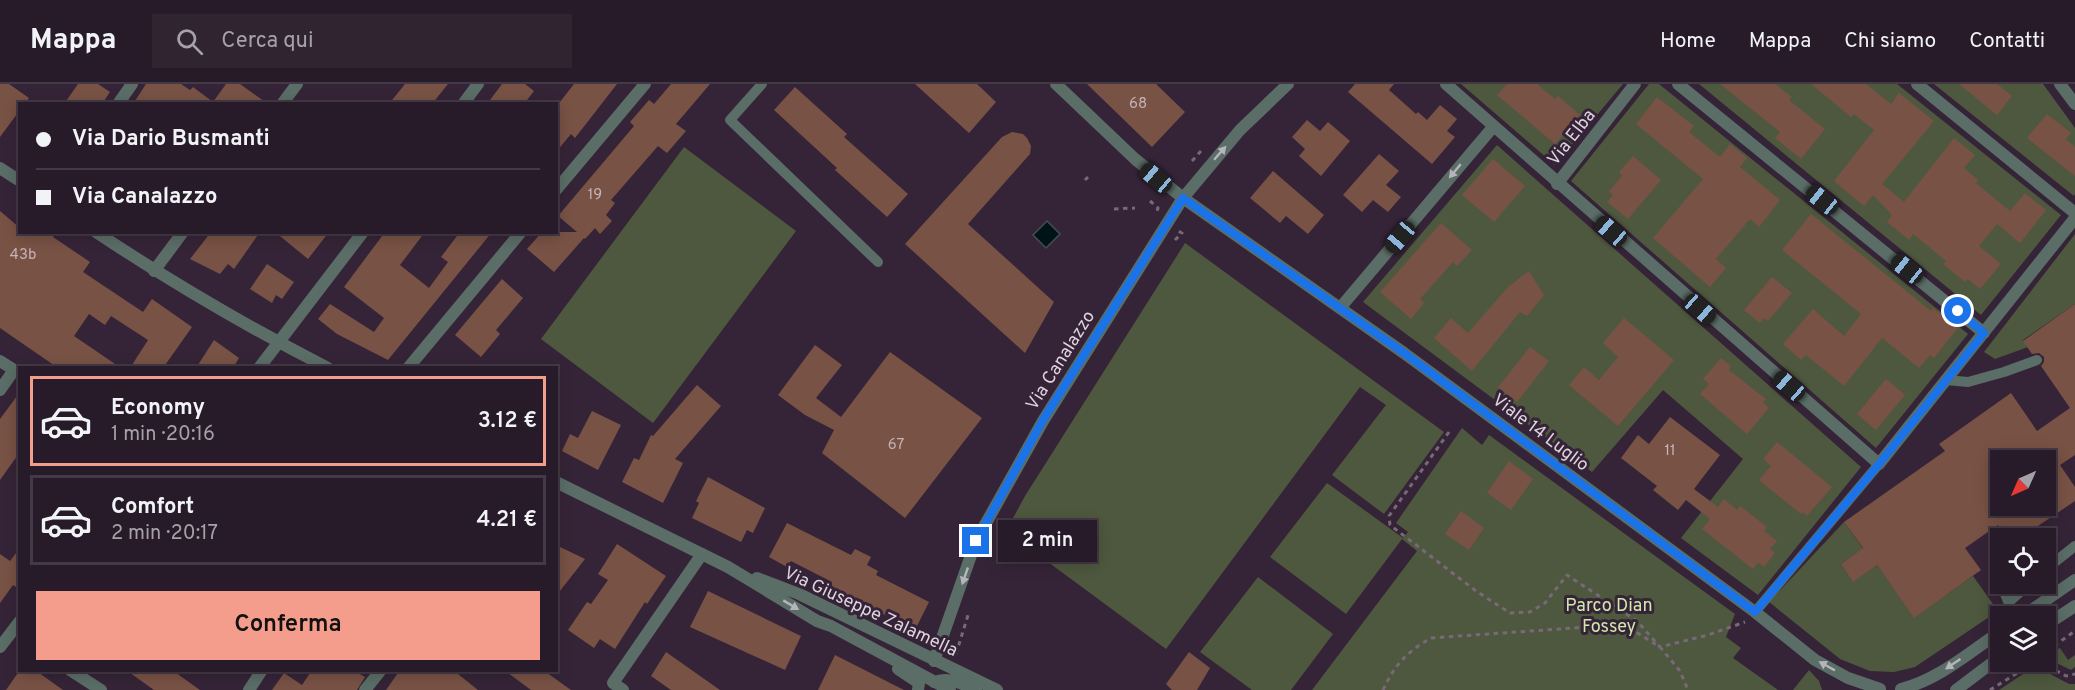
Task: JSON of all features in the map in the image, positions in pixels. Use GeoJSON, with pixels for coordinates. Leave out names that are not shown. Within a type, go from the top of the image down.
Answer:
{"type":"FeatureCollection","features":[{"type":"Feature","properties":{"kind":"street"},"geometry":{"type":"LineString","coordinates":[[118,102],[132,84]]}},
{"type":"Feature","properties":{"kind":"street"},"geometry":{"type":"LineString","coordinates":[[284,102],[297,84]]}},
{"type":"Feature","properties":{"kind":"street"},"geometry":{"type":"LineString","coordinates":[[464,102],[478,84]]}},
{"type":"Feature","properties":{"kind":"street"},"geometry":{"type":"LineString","coordinates":[[558,188],[645,84]]}},
{"type":"Feature","properties":{"kind":"street","name":"Viale 14 Luglio"},"geometry":{"type":"LineString","coordinates":[[1056,84],[1135,159],[1183,198],[1340,308],[1755,612],[1815,660],[1848,678],[1879,689],[1902,690],[1931,678],[1990,638]]}},
{"type":"Feature","properties":{"kind":"street","name":"Via Canalazzo"},"geometry":{"type":"LineString","coordinates":[[919,690],[931,679],[934,661],[976,541],[1043,420],[1183,198],[1240,130],[1288,84]]}},
{"type":"Feature","properties":{"kind":"street"},"geometry":{"type":"LineString","coordinates":[[1446,84],[1557,184],[1879,464],[2075,216],[1917,84]]}},
{"type":"Feature","properties":{"kind":"street","name":"Via Elba"},"geometry":{"type":"LineString","coordinates":[[1557,184],[1635,84]]}},
{"type":"Feature","properties":{"kind":"street"},"geometry":{"type":"LineString","coordinates":[[1678,84],[1984,333]]}},
{"type":"Feature","properties":{"kind":"street"},"geometry":{"type":"LineString","coordinates":[[2060,84],[2075,104]]}},
{"type":"Feature","properties":{"kind":"street"},"geometry":{"type":"LineString","coordinates":[[1340,308],[1493,127]]}},
{"type":"Feature","properties":{"kind":"street"},"geometry":{"type":"LineString","coordinates":[[0,168],[18,180]]}},
{"type":"Feature","properties":{"kind":"street"},"geometry":{"type":"LineString","coordinates":[[99,234],[154,271],[277,342],[324,366]]}},
{"type":"Feature","properties":{"kind":"street"},"geometry":{"type":"LineString","coordinates":[[154,271],[182,234]]}},
{"type":"Feature","properties":{"kind":"street"},"geometry":{"type":"LineString","coordinates":[[260,366],[361,234]]}},
{"type":"Feature","properties":{"kind":"street"},"geometry":{"type":"LineString","coordinates":[[410,366],[519,234]]}},
{"type":"Feature","properties":{"kind":"street"},"geometry":{"type":"LineString","coordinates":[[0,361],[17,372],[0,390]]}},
{"type":"Feature","properties":{"kind":"street","name":"Via Giuseppe Zalamella"},"geometry":{"type":"LineString","coordinates":[[558,483],[728,567],[817,621],[831,626],[950,690]]}},
{"type":"Feature","properties":{"kind":"street"},"geometry":{"type":"LineString","coordinates":[[623,690],[613,683],[702,554]]}},
{"type":"Feature","properties":{"kind":"street","name":"Via Giuseppe Zalamella"},"geometry":{"type":"LineString","coordinates":[[728,567],[799,594],[997,690]]}},
{"type":"Feature","properties":{"kind":"street"},"geometry":{"type":"LineString","coordinates":[[2037,606],[2075,580]]}},
{"type":"Feature","properties":{"kind":"street"},"geometry":{"type":"LineString","coordinates":[[2056,618],[2075,606]]}},
{"type":"Feature","properties":{"kind":"street"},"geometry":{"type":"LineString","coordinates":[[817,621],[854,646],[908,675],[919,683],[919,690]]}},
{"type":"Feature","properties":{"kind":"street"},"geometry":{"type":"LineString","coordinates":[[0,647],[15,637]]}},
{"type":"Feature","properties":{"kind":"street"},"geometry":{"type":"LineString","coordinates":[[1956,690],[1990,664]]}},
{"type":"Feature","properties":{"kind":"street"},"geometry":{"type":"LineString","coordinates":[[72,672],[101,690]]}},
{"type":"Feature","properties":{"kind":"street"},"geometry":{"type":"LineString","coordinates":[[249,690],[261,672]]}},
{"type":"Feature","properties":{"kind":"street"},"geometry":{"type":"LineString","coordinates":[[365,690],[379,672]]}},
{"type":"Feature","properties":{"kind":"street"},"geometry":{"type":"LineString","coordinates":[[931,679],[953,681],[975,690]]}},
{"type":"Feature","properties":{"kind":"lane"},"geometry":{"type":"LineString","coordinates":[[762,84],[730,120],[878,262]]}},
{"type":"Feature","properties":{"kind":"lane"},"geometry":{"type":"LineString","coordinates":[[1946,380],[1968,382],[2037,360]]}},
{"type":"Feature","properties":{"kind":"lane"},"geometry":{"type":"LineString","coordinates":[[1755,612],[1879,464]]}},
{"type":"Feature","properties":{"kind":"lane"},"geometry":{"type":"LineString","coordinates":[[2056,561],[2075,546]]}},
{"type":"Feature","properties":{"kind":"lane"},"geometry":{"type":"LineString","coordinates":[[2005,594],[2010,606]]}},
{"type":"Feature","properties":{"kind":"lane"},"geometry":{"type":"LineString","coordinates":[[2009,602],[2018,594]]}},
{"type":"Feature","properties":{"kind":"path"},"geometry":{"type":"LineString","coordinates":[[1150,201],[1158,208],[1157,216]]}},
{"type":"Feature","properties":{"kind":"path"},"geometry":{"type":"LineString","coordinates":[[1114,209],[1135,207]]}},
{"type":"Feature","properties":{"kind":"path"},"geometry":{"type":"LineString","coordinates":[[1175,240],[1182,233]]}},
{"type":"Feature","properties":{"kind":"path"},"geometry":{"type":"LineString","coordinates":[[1449,432],[1389,516],[1390,525],[1476,591],[1510,613],[1530,612],[1545,603],[1567,575],[1637,621],[1680,671],[1688,690]]}},
{"type":"Feature","properties":{"kind":"path"},"geometry":{"type":"LineString","coordinates":[[955,659],[969,608]]}},
{"type":"Feature","properties":{"kind":"path"},"geometry":{"type":"LineString","coordinates":[[1383,690],[1393,669],[1412,649],[1431,638],[1602,626],[1636,632],[1660,647],[1708,635],[1748,621],[1755,612]]}},
{"type":"Feature","properties":{"kind":"path"},"geometry":{"type":"LineString","coordinates":[[2056,644],[2075,631]]}},
{"type":"Feature","properties":{"kind":"path"},"geometry":{"type":"LineString","coordinates":[[2056,671],[2066,676],[2075,674]]}},
{"type":"Feature","properties":{"kind":"path"},"geometry":{"type":"LineString","coordinates":[[1990,690],[2019,672]]}},
{"type":"Feature","properties":{"kind":"green space"},"geometry":{"type":"Polygon","coordinates":[[[1461,84],[1623,84],[1555,165],[1461,84]]]}},
{"type":"Feature","properties":{"kind":"green space"},"geometry":{"type":"Polygon","coordinates":[[[1649,84],[1659,84],[1968,334],[1876,448],[1571,181],[1649,84]]]}},
{"type":"Feature","properties":{"kind":"green space"},"geometry":{"type":"Polygon","coordinates":[[[1699,84],[1897,84],[2061,215],[1981,315],[1699,84]]]}},
{"type":"Feature","properties":{"kind":"green space"},"geometry":{"type":"Polygon","coordinates":[[[1934,84],[2043,84],[2075,128],[2074,196],[1934,84]]]}},
{"type":"Feature","properties":{"kind":"green space"},"geometry":{"type":"Polygon","coordinates":[[[1497,145],[1861,467],[1758,595],[1681,538],[1743,459],[1663,390],[1592,472],[1363,302],[1497,145]]]}},
{"type":"Feature","properties":{"kind":"green space"},"geometry":{"type":"Polygon","coordinates":[[[684,147],[796,231],[653,423],[541,339],[684,147]]]}},
{"type":"Feature","properties":{"kind":"green space"},"geometry":{"type":"Polygon","coordinates":[[[2075,234],[2075,304],[2023,340],[2028,347],[1995,359],[1984,352],[2075,234]]]}},
{"type":"Feature","properties":{"kind":"green space"},"geometry":{"type":"Polygon","coordinates":[[[1185,243],[1444,432],[1384,514],[1332,475],[1386,405],[1360,387],[1166,649],[1006,531],[1025,496],[1185,243]]]}},
{"type":"Feature","properties":{"kind":"green space","name":"Parco Dian Fossey"},"geometry":{"type":"Polygon","coordinates":[[[1462,428],[1482,445],[1489,435],[1735,614],[1726,637],[1741,648],[1733,658],[1778,690],[1312,690],[1417,551],[1402,539],[1346,614],[1270,557],[1327,483],[1403,538],[1408,532],[1396,523],[1462,428]]]}},
{"type":"Feature","properties":{"kind":"green space"},"geometry":{"type":"Polygon","coordinates":[[[1844,522],[1869,557],[1858,552],[1841,564],[1853,581],[1877,565],[1914,617],[1973,576],[1994,606],[1990,606],[1990,616],[1915,667],[1894,672],[1870,671],[1840,659],[1769,602],[1844,522]]]}},
{"type":"Feature","properties":{"kind":"green space"},"geometry":{"type":"Polygon","coordinates":[[[1258,577],[1333,634],[1291,690],[1252,690],[1200,652],[1258,577]]]}},
{"type":"Feature","properties":{"kind":"green space"},"geometry":{"type":"Polygon","coordinates":[[[2060,648],[2068,660],[2075,655],[2075,667],[2071,670],[2056,663],[2056,650],[2060,648]]]}},
{"type":"Feature","properties":{"kind":"green space"},"geometry":{"type":"Polygon","coordinates":[[[1809,670],[1819,681],[1822,690],[1793,690],[1809,670]]]}},
{"type":"Feature","properties":{"kind":"green space"},"geometry":{"type":"Polygon","coordinates":[[[2026,672],[2046,672],[2069,684],[2075,684],[2075,690],[1999,690],[2026,672]]]}},
{"type":"Feature","properties":{"kind":"shaded area"},"geometry":{"type":"Polygon","coordinates":[[[1047,221],[1060,234],[1046,248],[1033,235],[1047,221]]]}},
{"type":"Feature","properties":{"kind":"building"},"geometry":{"type":"Polygon","coordinates":[[[0,84],[9,84],[29,98],[26,102],[18,102],[18,113],[0,137],[0,84]]]}},
{"type":"Feature","properties":{"kind":"building"},"geometry":{"type":"Polygon","coordinates":[[[78,84],[98,84],[110,92],[103,102],[65,102],[78,84]]]}},
{"type":"Feature","properties":{"kind":"building"},"geometry":{"type":"Polygon","coordinates":[[[146,84],[181,84],[190,90],[193,87],[213,102],[134,102],[146,84]]]}},
{"type":"Feature","properties":{"kind":"building"},"geometry":{"type":"Polygon","coordinates":[[[226,84],[240,84],[265,102],[213,102],[226,84]]]}},
{"type":"Feature","properties":{"kind":"building"},"geometry":{"type":"Polygon","coordinates":[[[405,84],[448,84],[434,102],[391,102],[405,84]]]}},
{"type":"Feature","properties":{"kind":"building"},"geometry":{"type":"Polygon","coordinates":[[[502,84],[525,84],[534,91],[526,102],[488,102],[502,84]]]}},
{"type":"Feature","properties":{"kind":"building"},"geometry":{"type":"Polygon","coordinates":[[[574,84],[617,84],[575,138],[571,134],[558,150],[558,104],[574,84]]]}},
{"type":"Feature","properties":{"kind":"building"},"geometry":{"type":"Polygon","coordinates":[[[671,84],[710,84],[676,124],[686,131],[667,153],[658,146],[611,200],[615,203],[606,215],[612,221],[600,234],[595,228],[554,272],[527,249],[540,234],[577,232],[558,216],[634,126],[630,122],[649,100],[654,104],[671,84]]]}},
{"type":"Feature","properties":{"kind":"building"},"geometry":{"type":"Polygon","coordinates":[[[915,84],[977,84],[996,102],[969,133],[915,84]]]}},
{"type":"Feature","properties":{"kind":"building"},"geometry":{"type":"Polygon","coordinates":[[[1087,84],[1156,84],[1185,112],[1152,147],[1087,84]]]}},
{"type":"Feature","properties":{"kind":"building"},"geometry":{"type":"Polygon","coordinates":[[[1355,84],[1394,84],[1389,90],[1416,114],[1418,112],[1427,120],[1440,105],[1457,119],[1447,131],[1455,137],[1432,164],[1348,92],[1355,84]]]}},
{"type":"Feature","properties":{"kind":"building"},"geometry":{"type":"Polygon","coordinates":[[[1507,84],[1537,84],[1555,99],[1558,96],[1580,115],[1555,144],[1497,95],[1507,84]]]}},
{"type":"Feature","properties":{"kind":"building"},"geometry":{"type":"Polygon","coordinates":[[[1720,84],[1775,84],[1792,97],[1789,100],[1825,129],[1801,159],[1775,138],[1780,132],[1720,84]]]}},
{"type":"Feature","properties":{"kind":"building"},"geometry":{"type":"Polygon","coordinates":[[[1811,84],[1866,84],[1891,104],[1899,93],[1934,121],[1882,184],[1904,202],[1954,138],[1975,155],[1964,168],[1978,180],[1976,183],[2010,211],[2025,193],[2046,210],[2020,243],[1997,224],[1979,246],[2001,264],[1980,289],[1968,279],[1965,282],[1943,264],[1946,261],[1913,234],[1909,240],[1887,222],[1892,215],[1873,195],[1864,206],[1834,181],[1874,130],[1854,114],[1851,117],[1811,84]]]}},
{"type":"Feature","properties":{"kind":"building"},"geometry":{"type":"Polygon","coordinates":[[[1959,84],[1997,84],[2012,96],[1997,115],[1959,84]]]}},
{"type":"Feature","properties":{"kind":"building"},"geometry":{"type":"Polygon","coordinates":[[[795,87],[847,134],[844,137],[908,194],[887,217],[774,110],[795,87]]]}},
{"type":"Feature","properties":{"kind":"building"},"geometry":{"type":"Polygon","coordinates":[[[1657,97],[1694,126],[1689,132],[1720,157],[1730,144],[1747,158],[1740,167],[1780,200],[1759,227],[1750,219],[1716,259],[1726,268],[1710,287],[1653,238],[1703,179],[1636,124],[1657,97]]]}},
{"type":"Feature","properties":{"kind":"building"},"geometry":{"type":"Polygon","coordinates":[[[2047,114],[2071,133],[2066,139],[2075,147],[2075,176],[2027,138],[2047,114]]]}},
{"type":"Feature","properties":{"kind":"building"},"geometry":{"type":"Polygon","coordinates":[[[1307,120],[1320,131],[1328,122],[1350,141],[1321,176],[1299,156],[1305,149],[1292,137],[1307,120]]]}},
{"type":"Feature","properties":{"kind":"building"},"geometry":{"type":"Polygon","coordinates":[[[1012,132],[1023,134],[1027,138],[1031,146],[1030,154],[968,224],[1054,302],[1025,353],[905,244],[1002,137],[1012,132]]]}},
{"type":"Feature","properties":{"kind":"building"},"geometry":{"type":"Polygon","coordinates":[[[1379,154],[1399,171],[1386,185],[1401,197],[1388,212],[1373,200],[1362,212],[1343,195],[1379,154]]]}},
{"type":"Feature","properties":{"kind":"building"},"geometry":{"type":"Polygon","coordinates":[[[1633,156],[1661,180],[1628,219],[1607,202],[1613,195],[1609,191],[1622,176],[1619,172],[1633,156]]]}},
{"type":"Feature","properties":{"kind":"building"},"geometry":{"type":"Polygon","coordinates":[[[1493,159],[1525,186],[1494,222],[1462,195],[1493,159]]]}},
{"type":"Feature","properties":{"kind":"building"},"geometry":{"type":"Polygon","coordinates":[[[1273,171],[1324,215],[1308,234],[1286,216],[1280,223],[1250,198],[1273,171]]]}},
{"type":"Feature","properties":{"kind":"building"},"geometry":{"type":"Polygon","coordinates":[[[0,211],[18,226],[18,234],[55,234],[53,237],[90,262],[83,272],[143,312],[152,299],[192,327],[164,366],[131,366],[148,340],[111,316],[105,325],[89,314],[74,336],[118,366],[55,366],[0,328],[0,211]]]}},
{"type":"Feature","properties":{"kind":"building"},"geometry":{"type":"Polygon","coordinates":[[[1811,214],[1931,311],[1933,308],[1958,328],[1934,358],[1930,355],[1919,368],[1882,338],[1844,386],[1806,355],[1801,360],[1783,344],[1813,309],[1844,336],[1861,314],[1782,250],[1811,214]]]}},
{"type":"Feature","properties":{"kind":"building"},"geometry":{"type":"Polygon","coordinates":[[[1441,223],[1472,250],[1457,266],[1453,262],[1420,299],[1424,303],[1411,319],[1380,292],[1441,223]]]}},
{"type":"Feature","properties":{"kind":"building"},"geometry":{"type":"Polygon","coordinates":[[[209,234],[259,234],[234,269],[228,264],[220,274],[190,259],[209,234]]]}},
{"type":"Feature","properties":{"kind":"building"},"geometry":{"type":"Polygon","coordinates":[[[277,234],[327,234],[308,259],[277,234]]]}},
{"type":"Feature","properties":{"kind":"building"},"geometry":{"type":"Polygon","coordinates":[[[384,234],[423,234],[400,265],[429,288],[448,262],[441,257],[458,234],[490,234],[388,360],[337,334],[318,319],[330,304],[374,332],[384,318],[344,287],[384,234]]]}},
{"type":"Feature","properties":{"kind":"building"},"geometry":{"type":"Polygon","coordinates":[[[267,264],[294,282],[282,299],[276,295],[272,303],[250,289],[267,264]]]}},
{"type":"Feature","properties":{"kind":"building"},"geometry":{"type":"Polygon","coordinates":[[[1529,271],[1544,295],[1527,316],[1520,312],[1472,371],[1434,338],[1451,318],[1468,333],[1508,287],[1529,271]]]}},
{"type":"Feature","properties":{"kind":"building"},"geometry":{"type":"Polygon","coordinates":[[[1772,277],[1792,293],[1768,321],[1764,318],[1760,323],[1744,310],[1772,277]]]}},
{"type":"Feature","properties":{"kind":"building"},"geometry":{"type":"Polygon","coordinates":[[[502,279],[523,298],[496,330],[500,334],[481,357],[455,335],[502,279]]]}},
{"type":"Feature","properties":{"kind":"building"},"geometry":{"type":"Polygon","coordinates":[[[2075,304],[2075,455],[2060,465],[2075,487],[2075,501],[2056,514],[2056,450],[1990,450],[1990,516],[2053,516],[2035,528],[2000,528],[1998,525],[1990,528],[1990,531],[1965,548],[1981,570],[1914,618],[1877,565],[1853,582],[1841,564],[1863,548],[1844,522],[1945,451],[1939,444],[2011,393],[2037,431],[2070,408],[2041,366],[2044,357],[2039,353],[2032,354],[2023,341],[2075,304]]]}},
{"type":"Feature","properties":{"kind":"building"},"geometry":{"type":"Polygon","coordinates":[[[1624,318],[1674,360],[1618,426],[1569,385],[1584,367],[1599,380],[1618,357],[1603,343],[1624,318]]]}},
{"type":"Feature","properties":{"kind":"building"},"geometry":{"type":"Polygon","coordinates":[[[214,340],[239,358],[234,366],[197,366],[214,340]]]}},
{"type":"Feature","properties":{"kind":"building"},"geometry":{"type":"Polygon","coordinates":[[[815,345],[842,365],[816,398],[841,417],[890,352],[982,418],[905,518],[822,453],[834,430],[805,415],[778,395],[815,345]]]}},
{"type":"Feature","properties":{"kind":"building"},"geometry":{"type":"Polygon","coordinates":[[[1530,347],[1549,361],[1517,402],[1498,387],[1530,347]]]}},
{"type":"Feature","properties":{"kind":"building"},"geometry":{"type":"Polygon","coordinates":[[[1721,358],[1731,366],[1729,370],[1766,399],[1763,403],[1769,408],[1747,434],[1700,394],[1709,384],[1703,379],[1721,358]]]}},
{"type":"Feature","properties":{"kind":"building"},"geometry":{"type":"Polygon","coordinates":[[[1886,379],[1905,395],[1876,430],[1857,414],[1886,379]]]}},
{"type":"Feature","properties":{"kind":"building"},"geometry":{"type":"Polygon","coordinates":[[[697,385],[721,406],[675,459],[683,463],[663,503],[622,482],[634,458],[639,460],[651,435],[653,436],[697,385]]]}},
{"type":"Feature","properties":{"kind":"building"},"geometry":{"type":"Polygon","coordinates":[[[18,395],[18,455],[0,480],[0,419],[18,395]]]}},
{"type":"Feature","properties":{"kind":"building"},"geometry":{"type":"Polygon","coordinates":[[[592,411],[621,425],[598,470],[562,451],[570,434],[578,438],[592,411]]]}},
{"type":"Feature","properties":{"kind":"building"},"geometry":{"type":"Polygon","coordinates":[[[1670,417],[1720,455],[1694,489],[1718,507],[1724,499],[1737,510],[1740,506],[1767,527],[1764,531],[1777,541],[1770,549],[1775,553],[1764,567],[1758,563],[1753,569],[1702,529],[1710,519],[1686,500],[1678,510],[1653,490],[1657,486],[1621,458],[1638,435],[1649,444],[1670,417]]]}},
{"type":"Feature","properties":{"kind":"building"},"geometry":{"type":"Polygon","coordinates":[[[1777,442],[1832,487],[1807,516],[1803,512],[1801,514],[1759,480],[1771,466],[1763,459],[1777,442]]]}},
{"type":"Feature","properties":{"kind":"building"},"geometry":{"type":"Polygon","coordinates":[[[1509,461],[1533,479],[1511,510],[1487,493],[1509,461]]]}},
{"type":"Feature","properties":{"kind":"building"},"geometry":{"type":"Polygon","coordinates":[[[708,477],[765,508],[753,533],[747,530],[741,542],[692,518],[699,503],[696,501],[708,477]]]}},
{"type":"Feature","properties":{"kind":"building"},"geometry":{"type":"Polygon","coordinates":[[[1461,511],[1484,528],[1469,550],[1445,534],[1461,511]]]}},
{"type":"Feature","properties":{"kind":"building"},"geometry":{"type":"Polygon","coordinates":[[[787,523],[851,555],[855,549],[871,557],[867,565],[878,571],[876,575],[929,602],[915,630],[830,587],[832,582],[791,561],[787,567],[769,557],[787,523]]]}},
{"type":"Feature","properties":{"kind":"building"},"geometry":{"type":"Polygon","coordinates":[[[617,544],[666,576],[647,604],[645,602],[615,649],[600,639],[594,648],[568,630],[587,602],[591,604],[608,580],[598,574],[617,544]]]}},
{"type":"Feature","properties":{"kind":"building"},"geometry":{"type":"Polygon","coordinates":[[[558,546],[585,559],[558,593],[558,546]]]}},
{"type":"Feature","properties":{"kind":"building"},"geometry":{"type":"Polygon","coordinates":[[[18,551],[18,588],[13,585],[0,603],[0,554],[10,561],[18,551]]]}},
{"type":"Feature","properties":{"kind":"building"},"geometry":{"type":"Polygon","coordinates":[[[708,591],[801,636],[785,670],[690,627],[708,591]]]}},
{"type":"Feature","properties":{"kind":"building"},"geometry":{"type":"Polygon","coordinates":[[[666,652],[720,690],[671,690],[651,676],[666,652]]]}},
{"type":"Feature","properties":{"kind":"building"},"geometry":{"type":"Polygon","coordinates":[[[1189,652],[1210,668],[1197,690],[1172,690],[1166,684],[1189,652]]]}},
{"type":"Feature","properties":{"kind":"building"},"geometry":{"type":"Polygon","coordinates":[[[835,655],[904,690],[818,690],[835,655]]]}},
{"type":"Feature","properties":{"kind":"building"},"geometry":{"type":"Polygon","coordinates":[[[19,672],[38,672],[63,690],[6,690],[19,672]]]}},
{"type":"Feature","properties":{"kind":"building"},"geometry":{"type":"Polygon","coordinates":[[[129,672],[175,672],[200,690],[154,690],[129,672]]]}},
{"type":"Feature","properties":{"kind":"building"},"geometry":{"type":"Polygon","coordinates":[[[311,672],[356,672],[365,677],[357,690],[272,690],[284,673],[302,685],[311,672]]]}},
{"type":"Feature","properties":{"kind":"building"},"geometry":{"type":"Polygon","coordinates":[[[399,672],[456,672],[478,690],[386,690],[399,672]]]}},
{"type":"Feature","properties":{"kind":"building"},"geometry":{"type":"Polygon","coordinates":[[[507,672],[546,672],[571,690],[531,690],[507,672]]]}},
{"type":"Feature","properties":{"kind":"route"},"geometry":{"type":"LineString","coordinates":[[976,541],[1043,420],[1183,198],[1404,353],[1755,612],[1879,464],[1984,333],[1958,311]]}}]}
